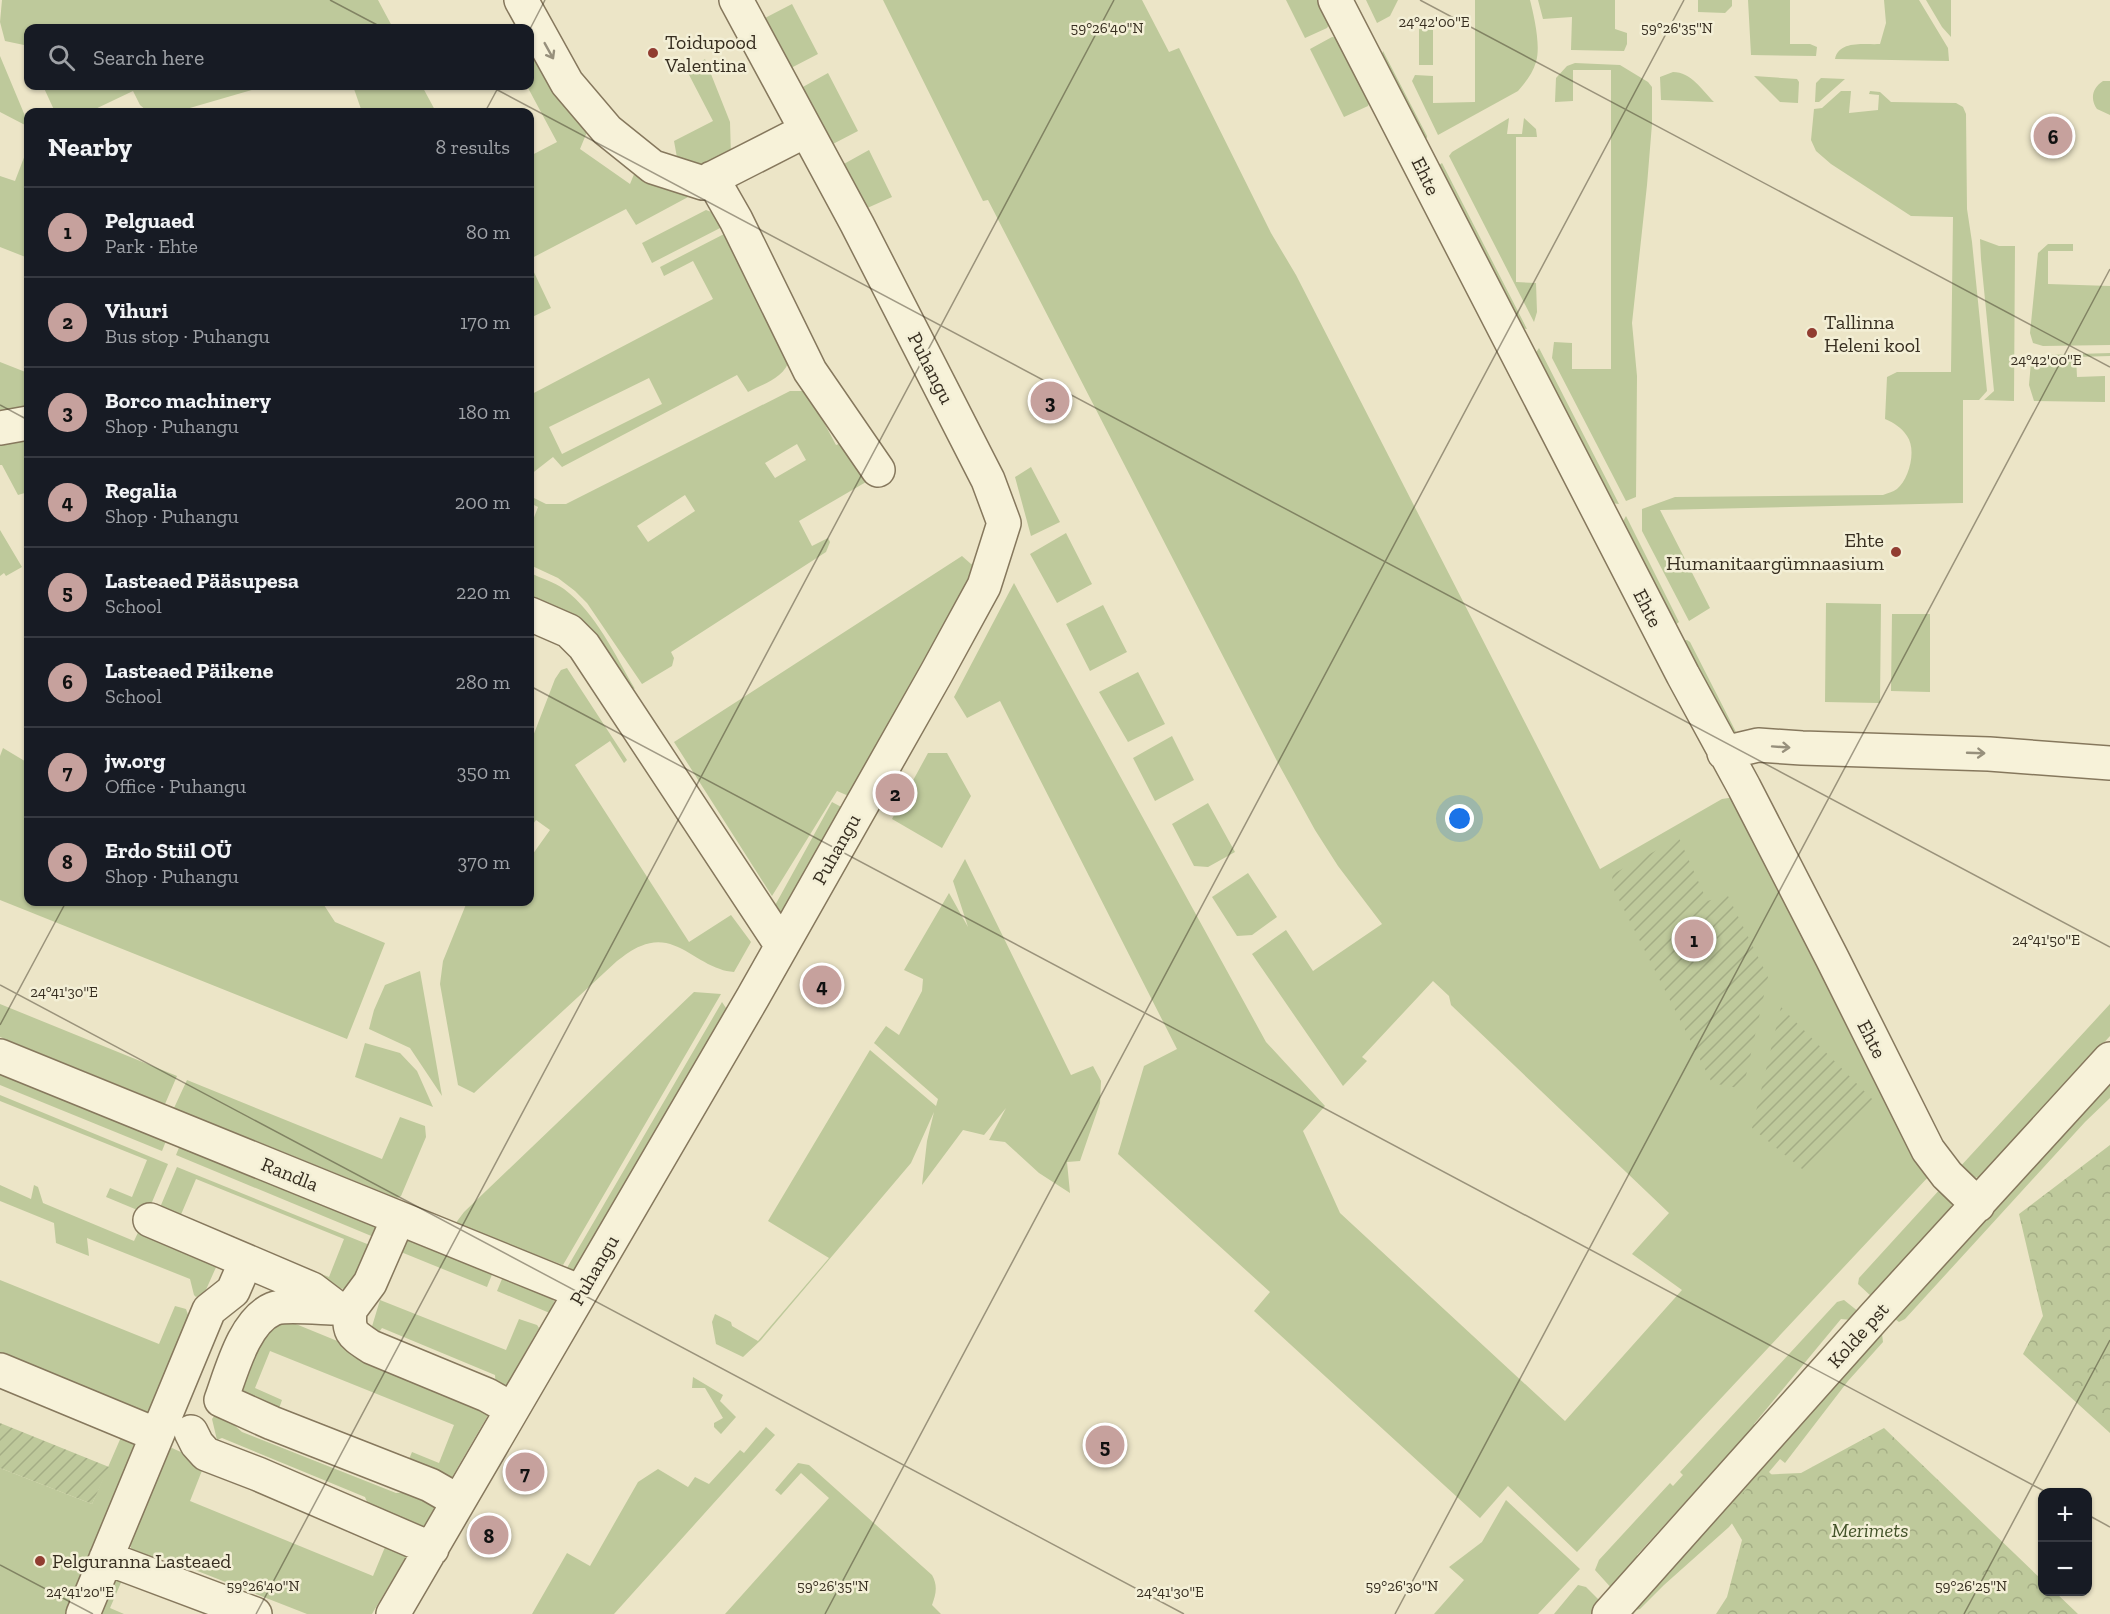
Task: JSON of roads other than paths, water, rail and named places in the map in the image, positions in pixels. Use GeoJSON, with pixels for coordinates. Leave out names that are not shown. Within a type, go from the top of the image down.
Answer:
{"type":"FeatureCollection","features":[{"type":"Feature","properties":{"kind":"street"},"geometry":{"type":"LineString","coordinates":[[521,0],[567,83],[607,130],[653,167],[703,183],[806,131]]}},
{"type":"Feature","properties":{"kind":"street","name":"Puhangu"},"geometry":{"type":"LineString","coordinates":[[393,1614],[782,946],[984,586],[1004,523],[988,480],[857,224],[736,0]]}},
{"type":"Feature","properties":{"kind":"street","name":"Ehte"},"geometry":{"type":"LineString","coordinates":[[1335,0],[1724,753],[1744,787],[1928,1150],[1947,1175],[1978,1204]]}},
{"type":"Feature","properties":{"kind":"street"},"geometry":{"type":"LineString","coordinates":[[712,178],[736,220],[810,371],[878,470]]}},
{"type":"Feature","properties":{"kind":"street"},"geometry":{"type":"LineString","coordinates":[[0,428],[24,424]]}},
{"type":"Feature","properties":{"kind":"street"},"geometry":{"type":"LineString","coordinates":[[534,616],[569,631],[584,646],[782,946]]}},
{"type":"Feature","properties":{"kind":"street"},"geometry":{"type":"LineString","coordinates":[[1724,753],[1758,745],[1989,754],[2110,763]]}},
{"type":"Feature","properties":{"kind":"street","name":"Randla"},"geometry":{"type":"LineString","coordinates":[[0,1056],[581,1292]]}},
{"type":"Feature","properties":{"kind":"street","name":"Kolde pst"},"geometry":{"type":"LineString","coordinates":[[1609,1614],[1875,1316],[2110,1059]]}},
{"type":"Feature","properties":{"kind":"street"},"geometry":{"type":"LineString","coordinates":[[398,1219],[370,1283],[344,1309],[274,1308],[258,1318],[244,1342],[222,1400],[243,1411],[430,1485],[458,1501]]}},
{"type":"Feature","properties":{"kind":"street"},"geometry":{"type":"LineString","coordinates":[[150,1220],[312,1290],[344,1309],[349,1326],[356,1337],[371,1347],[487,1395],[512,1409]]}},
{"type":"Feature","properties":{"kind":"street"},"geometry":{"type":"LineString","coordinates":[[83,1614],[209,1310],[233,1291],[246,1261]]}},
{"type":"Feature","properties":{"kind":"street"},"geometry":{"type":"LineString","coordinates":[[0,1371],[157,1435]]}},
{"type":"Feature","properties":{"kind":"street"},"geometry":{"type":"LineString","coordinates":[[191,1432],[197,1444],[206,1454],[432,1549]]}},
{"type":"Feature","properties":{"kind":"street"},"geometry":{"type":"LineString","coordinates":[[106,1558],[255,1614]]}},
{"type":"Feature","properties":{"kind":"place","name":"Toidupood Valentina"},"geometry":{"type":"Point","coordinates":[653,53]}},
{"type":"Feature","properties":{"kind":"place","name":"Lasteaed Päikene"},"geometry":{"type":"Point","coordinates":[2053,136]}},
{"type":"Feature","properties":{"kind":"place","name":"Tallinna Heleni kool"},"geometry":{"type":"Point","coordinates":[1812,333]}},
{"type":"Feature","properties":{"kind":"place","name":"Borco machinery"},"geometry":{"type":"Point","coordinates":[1050,401]}},
{"type":"Feature","properties":{"kind":"place","name":"Ehte Humanitaargümnaasium"},"geometry":{"type":"Point","coordinates":[1896,552]}},
{"type":"Feature","properties":{"kind":"place","name":"Vihuri"},"geometry":{"type":"Point","coordinates":[895,793]}},
{"type":"Feature","properties":{"kind":"place","name":"Pelguaed"},"geometry":{"type":"Point","coordinates":[1694,939]}},
{"type":"Feature","properties":{"kind":"place","name":"Regalia"},"geometry":{"type":"Point","coordinates":[822,985]}},
{"type":"Feature","properties":{"kind":"place","name":"Lasteaed Pääsupesa"},"geometry":{"type":"Point","coordinates":[1105,1445]}},
{"type":"Feature","properties":{"kind":"place","name":"jw.org"},"geometry":{"type":"Point","coordinates":[525,1472]}},
{"type":"Feature","properties":{"kind":"place","name":"Erdo Stiil OÜ"},"geometry":{"type":"Point","coordinates":[489,1535]}},
{"type":"Feature","properties":{"kind":"place","name":"Pelguranna Lasteaed"},"geometry":{"type":"Point","coordinates":[40,1561]}},
{"type":"Feature","properties":{"kind":"park label","name":"Merimets"},"geometry":{"type":"Point","coordinates":[1870,1530]}}]}
